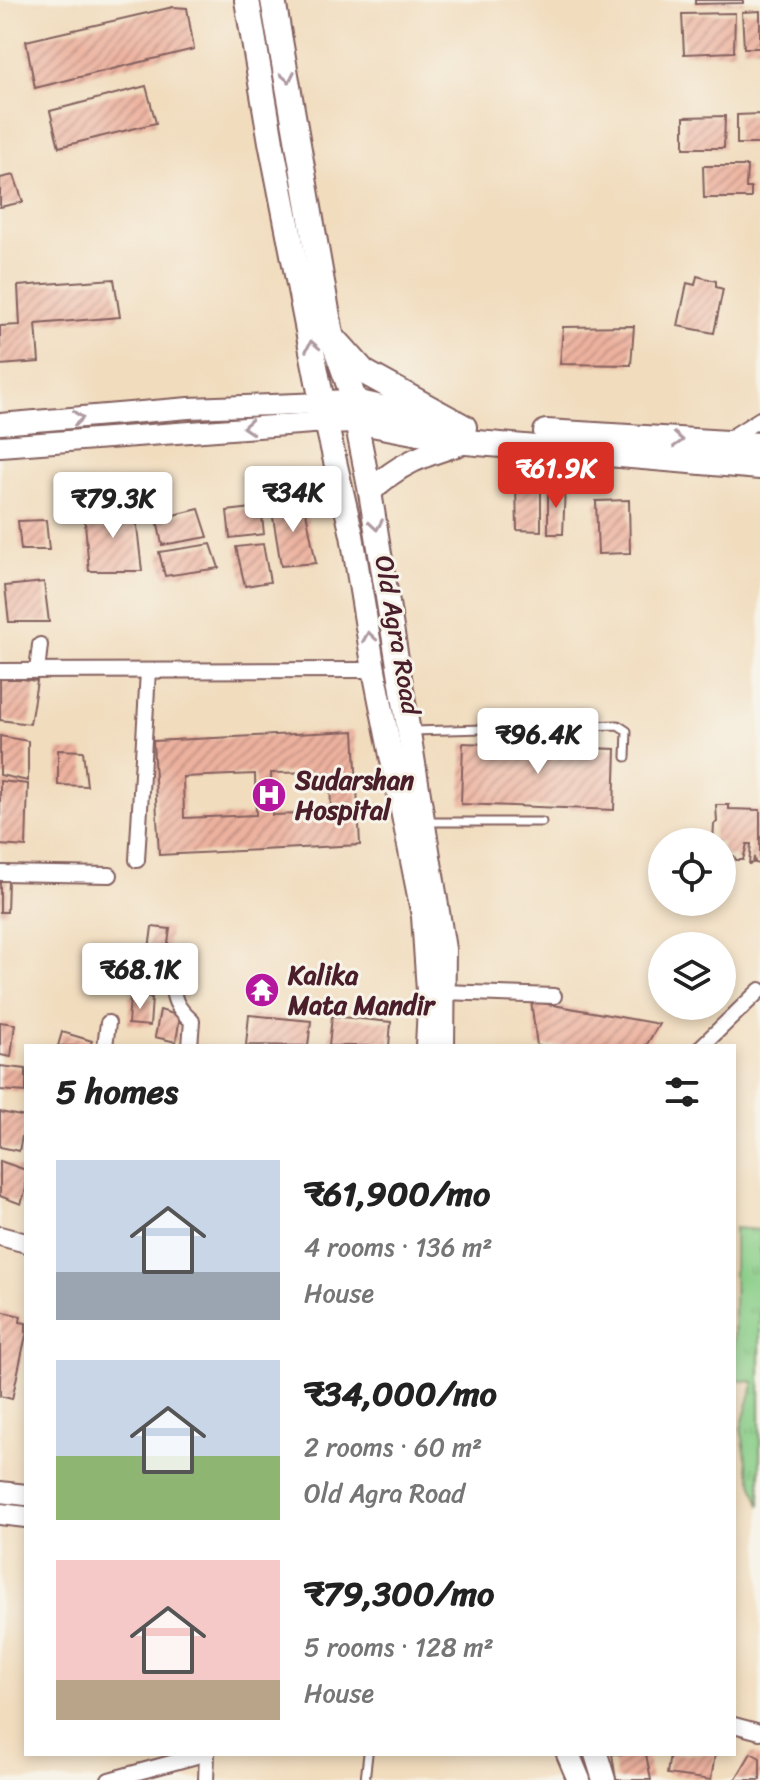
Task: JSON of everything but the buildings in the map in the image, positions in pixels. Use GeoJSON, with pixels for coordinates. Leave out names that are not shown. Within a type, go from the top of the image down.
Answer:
{"type":"FeatureCollection","features":[{"type":"Feature","properties":{"kind":"highway","name":"Old Agra Road"},"geometry":{"type":"LineString","coordinates":[[247,0],[271,142],[324,413]]}},
{"type":"Feature","properties":{"kind":"highway","name":"Old Agra Road"},"geometry":{"type":"LineString","coordinates":[[273,0],[331,334],[355,411]]}},
{"type":"Feature","properties":{"kind":"highway"},"geometry":{"type":"LineString","coordinates":[[331,334],[364,372],[465,434],[760,445]]}},
{"type":"Feature","properties":{"kind":"highway"},"geometry":{"type":"LineString","coordinates":[[324,413],[355,411],[465,434],[760,467]]}},
{"type":"Feature","properties":{"kind":"main road"},"geometry":{"type":"LineString","coordinates":[[0,424],[189,408],[324,413]]}},
{"type":"Feature","properties":{"kind":"main road","name":"Old Agra Road"},"geometry":{"type":"LineString","coordinates":[[355,411],[370,492],[423,916],[429,1006],[427,1044]]}},
{"type":"Feature","properties":{"kind":"main road"},"geometry":{"type":"LineString","coordinates":[[0,446],[324,413]]}},
{"type":"Feature","properties":{"kind":"main road","name":"Old Agra Road"},"geometry":{"type":"LineString","coordinates":[[324,413],[352,535],[374,670],[398,732],[423,822],[444,949],[443,1044]]}},
{"type":"Feature","properties":{"kind":"main road"},"geometry":{"type":"LineString","coordinates":[[370,492],[387,475],[465,434]]}},
{"type":"Feature","properties":{"kind":"main road"},"geometry":{"type":"LineString","coordinates":[[0,1492],[24,1495]]}},
{"type":"Feature","properties":{"kind":"main road"},"geometry":{"type":"LineString","coordinates":[[0,1514],[24,1517]]}},
{"type":"Feature","properties":{"kind":"main road"},"geometry":{"type":"LineString","coordinates":[[569,1756],[579,1780]]}},
{"type":"Feature","properties":{"kind":"main road"},"geometry":{"type":"LineString","coordinates":[[597,1756],[604,1780]]}},
{"type":"Feature","properties":{"kind":"street"},"geometry":{"type":"LineString","coordinates":[[723,443],[760,419]]}},
{"type":"Feature","properties":{"kind":"street"},"geometry":{"type":"LineString","coordinates":[[37,671],[40,645]]}},
{"type":"Feature","properties":{"kind":"street"},"geometry":{"type":"LineString","coordinates":[[62,671],[79,660]]}},
{"type":"Feature","properties":{"kind":"street"},"geometry":{"type":"LineString","coordinates":[[0,671],[374,670]]}},
{"type":"Feature","properties":{"kind":"street"},"geometry":{"type":"LineString","coordinates":[[137,860],[148,671]]}},
{"type":"Feature","properties":{"kind":"street"},"geometry":{"type":"LineString","coordinates":[[0,873],[110,875]]}},
{"type":"Feature","properties":{"kind":"street"},"geometry":{"type":"LineString","coordinates":[[170,971],[173,999],[179,1010],[192,1021],[190,1044]]}},
{"type":"Feature","properties":{"kind":"street"},"geometry":{"type":"LineString","coordinates":[[704,1044],[760,990]]}},
{"type":"Feature","properties":{"kind":"street"},"geometry":{"type":"LineString","coordinates":[[444,992],[554,996]]}},
{"type":"Feature","properties":{"kind":"street"},"geometry":{"type":"LineString","coordinates":[[105,1044],[108,1023]]}},
{"type":"Feature","properties":{"kind":"street"},"geometry":{"type":"LineString","coordinates":[[0,1236],[24,1242]]}},
{"type":"Feature","properties":{"kind":"street"},"geometry":{"type":"LineString","coordinates":[[736,1726],[760,1732]]}},
{"type":"Feature","properties":{"kind":"street"},"geometry":{"type":"LineString","coordinates":[[109,1780],[199,1756]]}},
{"type":"Feature","properties":{"kind":"street"},"geometry":{"type":"LineString","coordinates":[[206,1756],[206,1780]]}},
{"type":"Feature","properties":{"kind":"lane"},"geometry":{"type":"LineString","coordinates":[[398,732],[618,725],[627,731],[626,757]]}},
{"type":"Feature","properties":{"kind":"lane"},"geometry":{"type":"LineString","coordinates":[[423,822],[542,822]]}},
{"type":"Feature","properties":{"kind":"lane"},"geometry":{"type":"LineString","coordinates":[[365,1780],[368,1756]]}},
{"type":"Feature","properties":{"kind":"green space"},"geometry":{"type":"Polygon","coordinates":[[[736,1228],[760,1230],[760,1506],[748,1469],[741,1428],[754,1382],[736,1380],[736,1228]]]}},
{"type":"Feature","properties":{"kind":"place","name":"Sudarshan Hospital"},"geometry":{"type":"Point","coordinates":[269,795]}},
{"type":"Feature","properties":{"kind":"place","name":"Kalika Mata Mandir"},"geometry":{"type":"Point","coordinates":[262,990]}}]}
